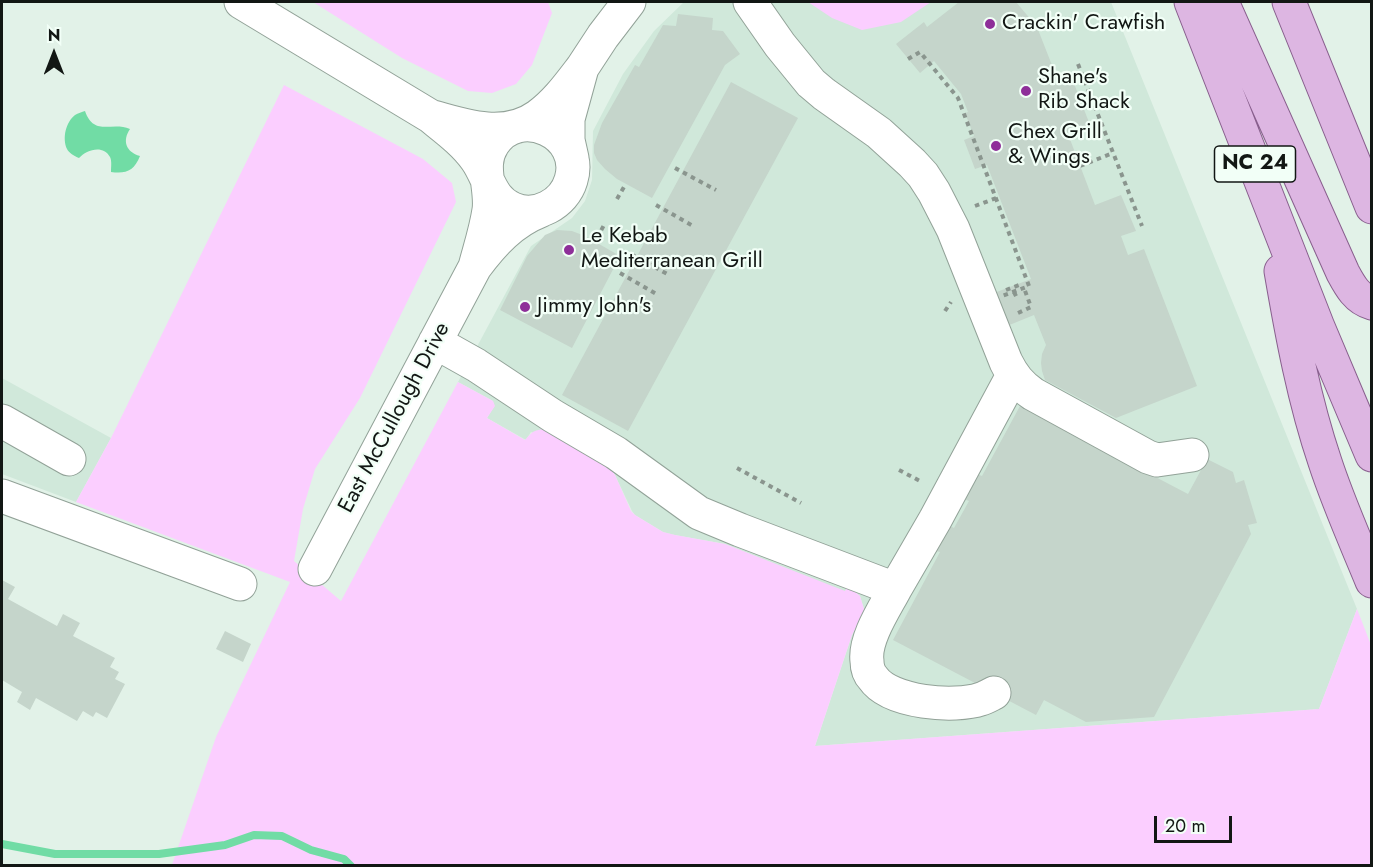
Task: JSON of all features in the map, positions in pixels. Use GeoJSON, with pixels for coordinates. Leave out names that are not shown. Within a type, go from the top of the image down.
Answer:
{"type":"FeatureCollection","features":[{"type":"Feature","properties":{"kind":"main road","name":"NC 24"},"geometry":{"type":"LineString","coordinates":[[1191,2],[1318,327],[1371,455]]}},
{"type":"Feature","properties":{"kind":"main road"},"geometry":{"type":"LineString","coordinates":[[1222,2],[1343,273],[1356,294],[1371,303]]}},
{"type":"Feature","properties":{"kind":"main road"},"geometry":{"type":"LineString","coordinates":[[1274,2],[1305,45]]}},
{"type":"Feature","properties":{"kind":"main road"},"geometry":{"type":"LineString","coordinates":[[1289,2],[1371,207]]}},
{"type":"Feature","properties":{"kind":"main road"},"geometry":{"type":"LineString","coordinates":[[1274,215],[1288,313],[1302,383],[1325,462],[1371,581]]}},
{"type":"Feature","properties":{"kind":"street"},"geometry":{"type":"LineString","coordinates":[[241,2],[430,116],[446,128],[469,150],[498,200],[511,208],[525,212],[540,211]]}},
{"type":"Feature","properties":{"kind":"street","name":"East McCullough Drive"},"geometry":{"type":"LineString","coordinates":[[475,267],[489,209],[486,162],[490,149],[497,138],[508,130],[532,120],[549,107],[582,68],[629,2]]}},
{"type":"Feature","properties":{"kind":"street"},"geometry":{"type":"LineString","coordinates":[[750,2],[780,45],[811,83],[879,133],[923,175],[953,229],[1013,375],[1022,386],[1148,457],[1157,460],[1192,455]]}},
{"type":"Feature","properties":{"kind":"street","name":"East McCullough Drive"},"geometry":{"type":"LineString","coordinates":[[315,569],[475,267],[510,227],[548,208],[560,199],[568,187],[573,173],[568,140],[568,119],[582,68]]}},
{"type":"Feature","properties":{"kind":"street"},"geometry":{"type":"LineString","coordinates":[[430,116],[475,128],[501,129],[536,125],[561,138],[572,158]]}},
{"type":"Feature","properties":{"kind":"street"},"geometry":{"type":"LineString","coordinates":[[435,342],[476,365],[553,416],[616,453],[699,513],[740,531],[895,589]]}},
{"type":"Feature","properties":{"kind":"street"},"geometry":{"type":"LineString","coordinates":[[994,693],[982,699],[944,704],[903,697],[887,691],[872,678],[866,659],[870,639],[895,589],[1013,375]]}},
{"type":"Feature","properties":{"kind":"street"},"geometry":{"type":"LineString","coordinates":[[2,421],[69,459]]}},
{"type":"Feature","properties":{"kind":"street"},"geometry":{"type":"LineString","coordinates":[[2,496],[240,584]]}},
{"type":"Feature","properties":{"kind":"path"},"geometry":{"type":"LineString","coordinates":[[908,59],[920,52],[958,98],[1029,286],[1004,298],[1003,291],[1019,285]]}},
{"type":"Feature","properties":{"kind":"path"},"geometry":{"type":"LineString","coordinates":[[1078,64],[1142,226]]}},
{"type":"Feature","properties":{"kind":"path"},"geometry":{"type":"LineString","coordinates":[[1080,166],[1113,153]]}},
{"type":"Feature","properties":{"kind":"path"},"geometry":{"type":"LineString","coordinates":[[675,168],[716,190]]}},
{"type":"Feature","properties":{"kind":"path"},"geometry":{"type":"LineString","coordinates":[[617,199],[624,187]]}},
{"type":"Feature","properties":{"kind":"path"},"geometry":{"type":"LineString","coordinates":[[971,208],[999,197]]}},
{"type":"Feature","properties":{"kind":"path"},"geometry":{"type":"LineString","coordinates":[[656,205],[695,226]]}},
{"type":"Feature","properties":{"kind":"path"},"geometry":{"type":"LineString","coordinates":[[597,238],[604,225]]}},
{"type":"Feature","properties":{"kind":"path"},"geometry":{"type":"LineString","coordinates":[[631,254],[669,275]]}},
{"type":"Feature","properties":{"kind":"path"},"geometry":{"type":"LineString","coordinates":[[620,273],[658,295]]}},
{"type":"Feature","properties":{"kind":"path"},"geometry":{"type":"LineString","coordinates":[[1013,315],[1031,308],[1024,288]]}},
{"type":"Feature","properties":{"kind":"path"},"geometry":{"type":"LineString","coordinates":[[1014,292],[1018,300]]}},
{"type":"Feature","properties":{"kind":"path"},"geometry":{"type":"LineString","coordinates":[[737,468],[801,502]]}},
{"type":"Feature","properties":{"kind":"shaded area"},"geometry":{"type":"Polygon","coordinates":[[[313,2],[548,2],[552,13],[532,65],[516,84],[492,93],[468,91],[402,58],[313,2]]]}},
{"type":"Feature","properties":{"kind":"shaded area"},"geometry":{"type":"Polygon","coordinates":[[[684,2],[1111,2],[1357,609],[1319,709],[815,746],[852,635],[863,614],[864,609],[860,596],[847,586],[845,592],[725,544],[663,532],[635,515],[608,465],[531,432],[526,440],[487,418],[494,406],[493,401],[458,382],[531,246],[572,218],[585,201],[592,180],[593,131],[623,74],[654,31],[684,2]]]}},
{"type":"Feature","properties":{"kind":"shaded area"},"geometry":{"type":"Polygon","coordinates":[[[808,2],[931,2],[901,22],[862,30],[832,18],[808,2]]]}},
{"type":"Feature","properties":{"kind":"shaded area"},"geometry":{"type":"Polygon","coordinates":[[[284,85],[423,159],[452,183],[456,202],[360,398],[315,469],[303,509],[294,561],[341,601],[458,382],[493,401],[495,406],[487,418],[525,440],[534,431],[546,429],[608,465],[631,511],[663,532],[725,544],[845,591],[848,586],[860,596],[864,609],[863,614],[852,635],[815,746],[1319,709],[1357,609],[1371,645],[1371,865],[172,865],[216,737],[290,582],[76,502],[111,438],[284,85]]]}},
{"type":"Feature","properties":{"kind":"shaded area"},"geometry":{"type":"Polygon","coordinates":[[[85,111],[93,124],[98,126],[130,129],[126,138],[127,146],[131,152],[140,156],[132,168],[125,172],[111,172],[111,159],[107,153],[99,149],[90,151],[79,158],[68,150],[65,140],[67,126],[75,115],[85,111]]]}},
{"type":"Feature","properties":{"kind":"shaded area"},"geometry":{"type":"Polygon","coordinates":[[[2,378],[111,438],[76,502],[2,474],[2,378]]]}},
{"type":"Feature","properties":{"kind":"building"},"geometry":{"type":"Polygon","coordinates":[[[959,2],[1016,2],[1037,27],[1057,78],[1070,73],[1090,125],[1068,134],[1095,205],[1121,195],[1136,231],[1121,236],[1128,255],[1144,249],[1197,386],[1116,418],[1045,380],[1041,363],[1046,345],[1034,315],[1007,326],[994,293],[1031,279],[987,165],[975,169],[964,140],[974,136],[961,94],[934,61],[920,73],[896,44],[924,22],[927,27],[959,2]]]}},
{"type":"Feature","properties":{"kind":"building"},"geometry":{"type":"Polygon","coordinates":[[[678,14],[713,18],[712,30],[723,31],[740,54],[725,65],[652,198],[617,179],[605,169],[597,160],[594,145],[602,123],[635,65],[639,67],[663,25],[676,26],[678,14]]]}},
{"type":"Feature","properties":{"kind":"building"},"geometry":{"type":"Polygon","coordinates":[[[731,82],[798,118],[628,431],[562,395],[731,82]]]}},
{"type":"Feature","properties":{"kind":"building"},"geometry":{"type":"Polygon","coordinates":[[[557,230],[572,231],[585,236],[620,256],[572,348],[500,310],[527,256],[545,235],[557,230]]]}},
{"type":"Feature","properties":{"kind":"building"},"geometry":{"type":"Polygon","coordinates":[[[1020,406],[1188,494],[1207,459],[1233,472],[1236,483],[1244,480],[1257,523],[1248,525],[1251,534],[1154,717],[1086,722],[1044,700],[1036,715],[893,640],[940,552],[936,551],[950,526],[954,528],[969,501],[964,499],[977,474],[982,476],[1020,406]]]}},
{"type":"Feature","properties":{"kind":"building"},"geometry":{"type":"Polygon","coordinates":[[[2,580],[15,587],[8,599],[57,626],[63,614],[80,623],[73,636],[115,658],[110,667],[119,672],[115,679],[125,684],[107,718],[96,712],[93,717],[83,711],[77,721],[36,698],[30,710],[17,702],[22,692],[2,680],[2,580]]]}},
{"type":"Feature","properties":{"kind":"building"},"geometry":{"type":"Polygon","coordinates":[[[225,631],[251,644],[243,662],[216,649],[225,631]]]}},
{"type":"Feature","properties":{"kind":"waterway"},"geometry":{"type":"LineString","coordinates":[[2,844],[55,854],[159,854],[225,845],[254,835],[282,836],[311,850],[344,859],[351,866]]}},
{"type":"Feature","properties":{"kind":"place","name":"Crackin' Crawfish"},"geometry":{"type":"Point","coordinates":[990,24]}},
{"type":"Feature","properties":{"kind":"place","name":"Shane's Rib Shack"},"geometry":{"type":"Point","coordinates":[1026,91]}},
{"type":"Feature","properties":{"kind":"place","name":"Chex Grill & Wings"},"geometry":{"type":"Point","coordinates":[996,146]}},
{"type":"Feature","properties":{"kind":"place","name":"Le Kebab Mediterranean Grill"},"geometry":{"type":"Point","coordinates":[569,250]}},
{"type":"Feature","properties":{"kind":"place","name":"Jimmy John's"},"geometry":{"type":"Point","coordinates":[525,307]}}]}
